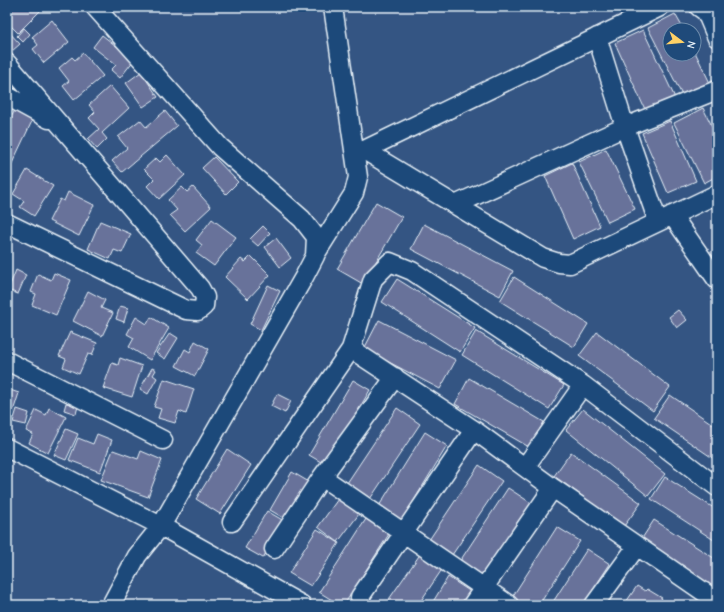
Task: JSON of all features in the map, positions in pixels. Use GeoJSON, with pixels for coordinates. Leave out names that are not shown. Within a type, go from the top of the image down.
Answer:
{"type":"FeatureCollection","features":[{"type":"Feature","properties":{"kind":"street"},"geometry":{"type":"LineString","coordinates":[[94,7],[220,147],[302,219],[316,238],[315,256]]}},
{"type":"Feature","properties":{"kind":"street"},"geometry":{"type":"LineString","coordinates":[[111,605],[137,556],[162,526],[315,256],[354,193],[358,177],[360,152],[333,7]]}},
{"type":"Feature","properties":{"kind":"street"},"geometry":{"type":"LineString","coordinates":[[360,152],[660,7]]}},
{"type":"Feature","properties":{"kind":"street"},"geometry":{"type":"LineString","coordinates":[[699,7],[706,12],[717,38]]}},
{"type":"Feature","properties":{"kind":"street"},"geometry":{"type":"LineString","coordinates":[[597,37],[625,127],[665,219],[717,280]]}},
{"type":"Feature","properties":{"kind":"street"},"geometry":{"type":"LineString","coordinates":[[7,63],[56,123],[200,288],[204,297],[204,306],[198,311],[186,310],[7,223]]}},
{"type":"Feature","properties":{"kind":"street"},"geometry":{"type":"LineString","coordinates":[[455,205],[625,127],[717,90]]}},
{"type":"Feature","properties":{"kind":"street"},"geometry":{"type":"LineString","coordinates":[[7,96],[56,123]]}},
{"type":"Feature","properties":{"kind":"street"},"geometry":{"type":"LineString","coordinates":[[360,152],[455,205],[543,258],[559,263],[570,264],[717,194]]}},
{"type":"Feature","properties":{"kind":"street"},"geometry":{"type":"LineString","coordinates":[[232,522],[351,349],[373,279],[390,262],[412,271],[583,386],[717,487]]}},
{"type":"Feature","properties":{"kind":"street"},"geometry":{"type":"LineString","coordinates":[[351,349],[474,430],[554,488],[717,601]]}},
{"type":"Feature","properties":{"kind":"street"},"geometry":{"type":"LineString","coordinates":[[7,361],[163,440]]}},
{"type":"Feature","properties":{"kind":"street"},"geometry":{"type":"LineString","coordinates":[[274,549],[322,477],[395,377]]}},
{"type":"Feature","properties":{"kind":"street"},"geometry":{"type":"LineString","coordinates":[[525,467],[583,386]]}},
{"type":"Feature","properties":{"kind":"street"},"geometry":{"type":"LineString","coordinates":[[360,596],[474,430]]}},
{"type":"Feature","properties":{"kind":"street"},"geometry":{"type":"LineString","coordinates":[[7,448],[162,526],[302,605]]}},
{"type":"Feature","properties":{"kind":"street"},"geometry":{"type":"LineString","coordinates":[[322,477],[509,605]]}},
{"type":"Feature","properties":{"kind":"street"},"geometry":{"type":"LineString","coordinates":[[472,605],[554,488]]}},
{"type":"Feature","properties":{"kind":"street"},"geometry":{"type":"LineString","coordinates":[[594,605],[637,546]]}},
{"type":"Feature","properties":{"kind":"building"},"geometry":{"type":"Polygon","coordinates":[[[7,7],[40,7],[42,9],[18,33],[7,22],[7,14],[11,11],[7,7]]]}},
{"type":"Feature","properties":{"kind":"building"},"geometry":{"type":"Polygon","coordinates":[[[675,14],[680,22],[662,22],[662,56],[648,28],[675,14]]]}},
{"type":"Feature","properties":{"kind":"building"},"geometry":{"type":"Polygon","coordinates":[[[52,20],[69,42],[44,63],[33,49],[38,45],[32,37],[52,20]]]}},
{"type":"Feature","properties":{"kind":"building"},"geometry":{"type":"Polygon","coordinates":[[[24,28],[30,34],[23,42],[17,36],[24,28]]]}},
{"type":"Feature","properties":{"kind":"building"},"geometry":{"type":"Polygon","coordinates":[[[7,30],[20,44],[12,51],[7,45],[7,30]]]}},
{"type":"Feature","properties":{"kind":"building"},"geometry":{"type":"Polygon","coordinates":[[[643,30],[677,102],[648,116],[615,43],[643,30]]]}},
{"type":"Feature","properties":{"kind":"building"},"geometry":{"type":"Polygon","coordinates":[[[102,35],[134,60],[120,78],[111,70],[116,65],[93,47],[102,35]]]}},
{"type":"Feature","properties":{"kind":"building"},"geometry":{"type":"Polygon","coordinates":[[[83,53],[103,76],[74,100],[63,86],[69,81],[59,68],[72,57],[75,60],[83,53]]]}},
{"type":"Feature","properties":{"kind":"building"},"geometry":{"type":"Polygon","coordinates":[[[665,62],[700,62],[711,85],[684,99],[665,62]]]}},
{"type":"Feature","properties":{"kind":"building"},"geometry":{"type":"Polygon","coordinates":[[[141,72],[158,97],[143,107],[126,83],[141,72]]]}},
{"type":"Feature","properties":{"kind":"building"},"geometry":{"type":"Polygon","coordinates":[[[110,86],[129,108],[102,133],[107,139],[97,149],[88,139],[99,129],[89,118],[95,112],[89,105],[110,86]]]}},
{"type":"Feature","properties":{"kind":"building"},"geometry":{"type":"Polygon","coordinates":[[[703,108],[717,136],[717,176],[704,183],[674,123],[703,108]]]}},
{"type":"Feature","properties":{"kind":"building"},"geometry":{"type":"Polygon","coordinates":[[[15,110],[33,119],[7,174],[7,123],[15,110]]]}},
{"type":"Feature","properties":{"kind":"building"},"geometry":{"type":"Polygon","coordinates":[[[165,111],[177,126],[122,172],[112,161],[127,148],[118,137],[140,120],[146,127],[165,111]]]}},
{"type":"Feature","properties":{"kind":"building"},"geometry":{"type":"Polygon","coordinates":[[[670,121],[696,181],[668,193],[642,133],[670,121]]]}},
{"type":"Feature","properties":{"kind":"building"},"geometry":{"type":"Polygon","coordinates":[[[606,149],[635,209],[608,222],[579,162],[606,149]]]}},
{"type":"Feature","properties":{"kind":"building"},"geometry":{"type":"Polygon","coordinates":[[[167,155],[185,175],[159,199],[147,186],[154,179],[144,169],[156,158],[160,162],[167,155]]]}},
{"type":"Feature","properties":{"kind":"building"},"geometry":{"type":"Polygon","coordinates":[[[214,157],[238,182],[226,194],[202,168],[214,157]]]}},
{"type":"Feature","properties":{"kind":"building"},"geometry":{"type":"Polygon","coordinates":[[[572,163],[600,226],[573,239],[545,176],[572,163]]]}},
{"type":"Feature","properties":{"kind":"building"},"geometry":{"type":"Polygon","coordinates":[[[27,170],[53,186],[34,216],[20,207],[24,201],[13,194],[27,170]]]}},
{"type":"Feature","properties":{"kind":"building"},"geometry":{"type":"Polygon","coordinates":[[[182,187],[187,192],[193,187],[211,207],[185,231],[170,215],[177,210],[168,200],[182,187]]]}},
{"type":"Feature","properties":{"kind":"building"},"geometry":{"type":"Polygon","coordinates":[[[68,192],[94,205],[79,236],[49,221],[60,199],[64,201],[68,192]]]}},
{"type":"Feature","properties":{"kind":"building"},"geometry":{"type":"Polygon","coordinates":[[[376,202],[402,217],[363,284],[337,269],[376,202]]]}},
{"type":"Feature","properties":{"kind":"building"},"geometry":{"type":"Polygon","coordinates":[[[212,219],[236,237],[214,266],[196,253],[202,245],[196,240],[212,219]]]}},
{"type":"Feature","properties":{"kind":"building"},"geometry":{"type":"Polygon","coordinates":[[[100,221],[131,234],[122,253],[114,250],[110,259],[88,249],[100,221]]]}},
{"type":"Feature","properties":{"kind":"building"},"geometry":{"type":"Polygon","coordinates":[[[424,224],[513,271],[500,296],[411,249],[424,224]]]}},
{"type":"Feature","properties":{"kind":"building"},"geometry":{"type":"Polygon","coordinates":[[[263,226],[270,233],[258,246],[250,239],[263,226]]]}},
{"type":"Feature","properties":{"kind":"building"},"geometry":{"type":"Polygon","coordinates":[[[276,238],[291,258],[280,267],[265,247],[276,238]]]}},
{"type":"Feature","properties":{"kind":"building"},"geometry":{"type":"Polygon","coordinates":[[[251,256],[270,275],[248,299],[225,277],[241,259],[245,262],[251,256]]]}},
{"type":"Feature","properties":{"kind":"building"},"geometry":{"type":"Polygon","coordinates":[[[16,270],[26,275],[18,294],[8,290],[16,270]]]}},
{"type":"Feature","properties":{"kind":"building"},"geometry":{"type":"Polygon","coordinates":[[[54,273],[71,280],[56,315],[32,305],[36,294],[31,292],[38,274],[51,280],[54,273]]]}},
{"type":"Feature","properties":{"kind":"building"},"geometry":{"type":"Polygon","coordinates":[[[514,277],[588,324],[574,347],[500,301],[514,277]]]}},
{"type":"Feature","properties":{"kind":"building"},"geometry":{"type":"Polygon","coordinates":[[[397,279],[475,328],[460,352],[382,302],[397,279]]]}},
{"type":"Feature","properties":{"kind":"building"},"geometry":{"type":"Polygon","coordinates":[[[268,285],[280,291],[261,330],[250,324],[268,285]]]}},
{"type":"Feature","properties":{"kind":"building"},"geometry":{"type":"Polygon","coordinates":[[[88,291],[105,300],[101,308],[113,313],[102,336],[73,321],[88,291]]]}},
{"type":"Feature","properties":{"kind":"building"},"geometry":{"type":"Polygon","coordinates":[[[120,306],[128,308],[124,322],[116,319],[120,306]]]}},
{"type":"Feature","properties":{"kind":"building"},"geometry":{"type":"Polygon","coordinates":[[[678,310],[687,320],[677,328],[669,317],[678,310]]]}},
{"type":"Feature","properties":{"kind":"building"},"geometry":{"type":"Polygon","coordinates":[[[136,317],[147,324],[151,317],[169,328],[150,360],[129,347],[134,338],[127,334],[136,317]]]}},
{"type":"Feature","properties":{"kind":"building"},"geometry":{"type":"Polygon","coordinates":[[[379,320],[456,360],[440,389],[364,349],[379,320]]]}},
{"type":"Feature","properties":{"kind":"building"},"geometry":{"type":"Polygon","coordinates":[[[476,331],[564,385],[549,409],[462,355],[476,331]]]}},
{"type":"Feature","properties":{"kind":"building"},"geometry":{"type":"Polygon","coordinates":[[[70,332],[97,343],[92,355],[88,354],[79,374],[63,367],[66,359],[59,356],[70,332]]]}},
{"type":"Feature","properties":{"kind":"building"},"geometry":{"type":"Polygon","coordinates":[[[597,332],[670,387],[653,411],[579,356],[597,332]]]}},
{"type":"Feature","properties":{"kind":"building"},"geometry":{"type":"Polygon","coordinates":[[[170,333],[178,338],[165,359],[156,353],[170,333]]]}},
{"type":"Feature","properties":{"kind":"building"},"geometry":{"type":"Polygon","coordinates":[[[195,341],[209,349],[195,376],[176,366],[185,349],[190,352],[195,341]]]}},
{"type":"Feature","properties":{"kind":"building"},"geometry":{"type":"Polygon","coordinates":[[[120,358],[142,366],[132,397],[103,388],[112,363],[118,365],[120,358]]]}},
{"type":"Feature","properties":{"kind":"building"},"geometry":{"type":"Polygon","coordinates":[[[152,368],[156,370],[153,375],[157,378],[148,394],[140,389],[152,368]]]}},
{"type":"Feature","properties":{"kind":"building"},"geometry":{"type":"Polygon","coordinates":[[[469,378],[544,422],[529,447],[455,404],[469,378]]]}},
{"type":"Feature","properties":{"kind":"building"},"geometry":{"type":"Polygon","coordinates":[[[164,379],[194,389],[186,414],[179,411],[175,423],[158,418],[161,409],[154,407],[164,379]]]}},
{"type":"Feature","properties":{"kind":"building"},"geometry":{"type":"Polygon","coordinates":[[[353,380],[370,390],[326,465],[309,455],[353,380]]]}},
{"type":"Feature","properties":{"kind":"building"},"geometry":{"type":"Polygon","coordinates":[[[7,389],[19,393],[7,430],[7,389]]]}},
{"type":"Feature","properties":{"kind":"building"},"geometry":{"type":"Polygon","coordinates":[[[277,394],[291,401],[285,413],[271,406],[277,394]]]}},
{"type":"Feature","properties":{"kind":"building"},"geometry":{"type":"Polygon","coordinates":[[[670,395],[717,427],[717,461],[654,418],[670,395]]]}},
{"type":"Feature","properties":{"kind":"building"},"geometry":{"type":"Polygon","coordinates":[[[66,403],[78,406],[76,414],[64,410],[66,403]]]}},
{"type":"Feature","properties":{"kind":"building"},"geometry":{"type":"Polygon","coordinates":[[[49,408],[66,417],[48,453],[29,443],[33,434],[26,431],[36,410],[46,415],[49,408]]]}},
{"type":"Feature","properties":{"kind":"building"},"geometry":{"type":"Polygon","coordinates":[[[397,408],[420,424],[370,499],[347,483],[397,408]]]}},
{"type":"Feature","properties":{"kind":"building"},"geometry":{"type":"Polygon","coordinates":[[[17,409],[29,413],[26,425],[13,422],[17,409]]]}},
{"type":"Feature","properties":{"kind":"building"},"geometry":{"type":"Polygon","coordinates":[[[583,409],[665,474],[648,496],[566,430],[583,409]]]}},
{"type":"Feature","properties":{"kind":"building"},"geometry":{"type":"Polygon","coordinates":[[[66,429],[78,434],[66,460],[54,455],[66,429]]]}},
{"type":"Feature","properties":{"kind":"building"},"geometry":{"type":"Polygon","coordinates":[[[425,432],[447,446],[402,520],[379,506],[425,432]]]}},
{"type":"Feature","properties":{"kind":"building"},"geometry":{"type":"Polygon","coordinates":[[[97,434],[112,440],[100,472],[69,460],[78,438],[93,444],[97,434]]]}},
{"type":"Feature","properties":{"kind":"building"},"geometry":{"type":"Polygon","coordinates":[[[227,449],[251,465],[220,514],[196,499],[227,449]]]}},
{"type":"Feature","properties":{"kind":"building"},"geometry":{"type":"Polygon","coordinates":[[[113,450],[138,459],[141,451],[162,460],[148,497],[101,480],[113,450]]]}},
{"type":"Feature","properties":{"kind":"building"},"geometry":{"type":"Polygon","coordinates":[[[571,452],[641,503],[624,526],[554,476],[571,452]]]}},
{"type":"Feature","properties":{"kind":"building"},"geometry":{"type":"Polygon","coordinates":[[[479,465],[502,481],[452,555],[429,540],[479,465]]]}},
{"type":"Feature","properties":{"kind":"building"},"geometry":{"type":"Polygon","coordinates":[[[292,472],[309,482],[287,520],[270,510],[292,472]]]}},
{"type":"Feature","properties":{"kind":"building"},"geometry":{"type":"Polygon","coordinates":[[[665,477],[717,510],[717,542],[651,499],[665,477]]]}},
{"type":"Feature","properties":{"kind":"building"},"geometry":{"type":"Polygon","coordinates":[[[508,488],[531,503],[483,577],[460,561],[508,488]]]}},
{"type":"Feature","properties":{"kind":"building"},"geometry":{"type":"Polygon","coordinates":[[[338,499],[359,514],[338,542],[318,527],[338,499]]]}},
{"type":"Feature","properties":{"kind":"building"},"geometry":{"type":"Polygon","coordinates":[[[267,511],[284,521],[263,558],[245,548],[267,511]]]}},
{"type":"Feature","properties":{"kind":"building"},"geometry":{"type":"Polygon","coordinates":[[[366,519],[389,534],[344,605],[340,605],[319,592],[366,519]]]}},
{"type":"Feature","properties":{"kind":"building"},"geometry":{"type":"Polygon","coordinates":[[[654,520],[717,560],[717,581],[712,590],[639,543],[654,520]]]}},
{"type":"Feature","properties":{"kind":"building"},"geometry":{"type":"Polygon","coordinates":[[[557,527],[580,541],[539,605],[513,605],[509,602],[557,527]]]}},
{"type":"Feature","properties":{"kind":"building"},"geometry":{"type":"Polygon","coordinates":[[[317,529],[339,543],[311,586],[289,573],[317,529]]]}},
{"type":"Feature","properties":{"kind":"building"},"geometry":{"type":"Polygon","coordinates":[[[587,549],[610,564],[583,605],[551,605],[587,549]]]}},
{"type":"Feature","properties":{"kind":"building"},"geometry":{"type":"Polygon","coordinates":[[[421,553],[443,568],[418,605],[385,605],[421,553]]]}},
{"type":"Feature","properties":{"kind":"building"},"geometry":{"type":"Polygon","coordinates":[[[448,577],[471,592],[463,605],[431,605],[448,577]]]}},
{"type":"Feature","properties":{"kind":"building"},"geometry":{"type":"Polygon","coordinates":[[[637,586],[645,591],[647,589],[662,598],[658,605],[624,605],[637,586]]]}}]}
